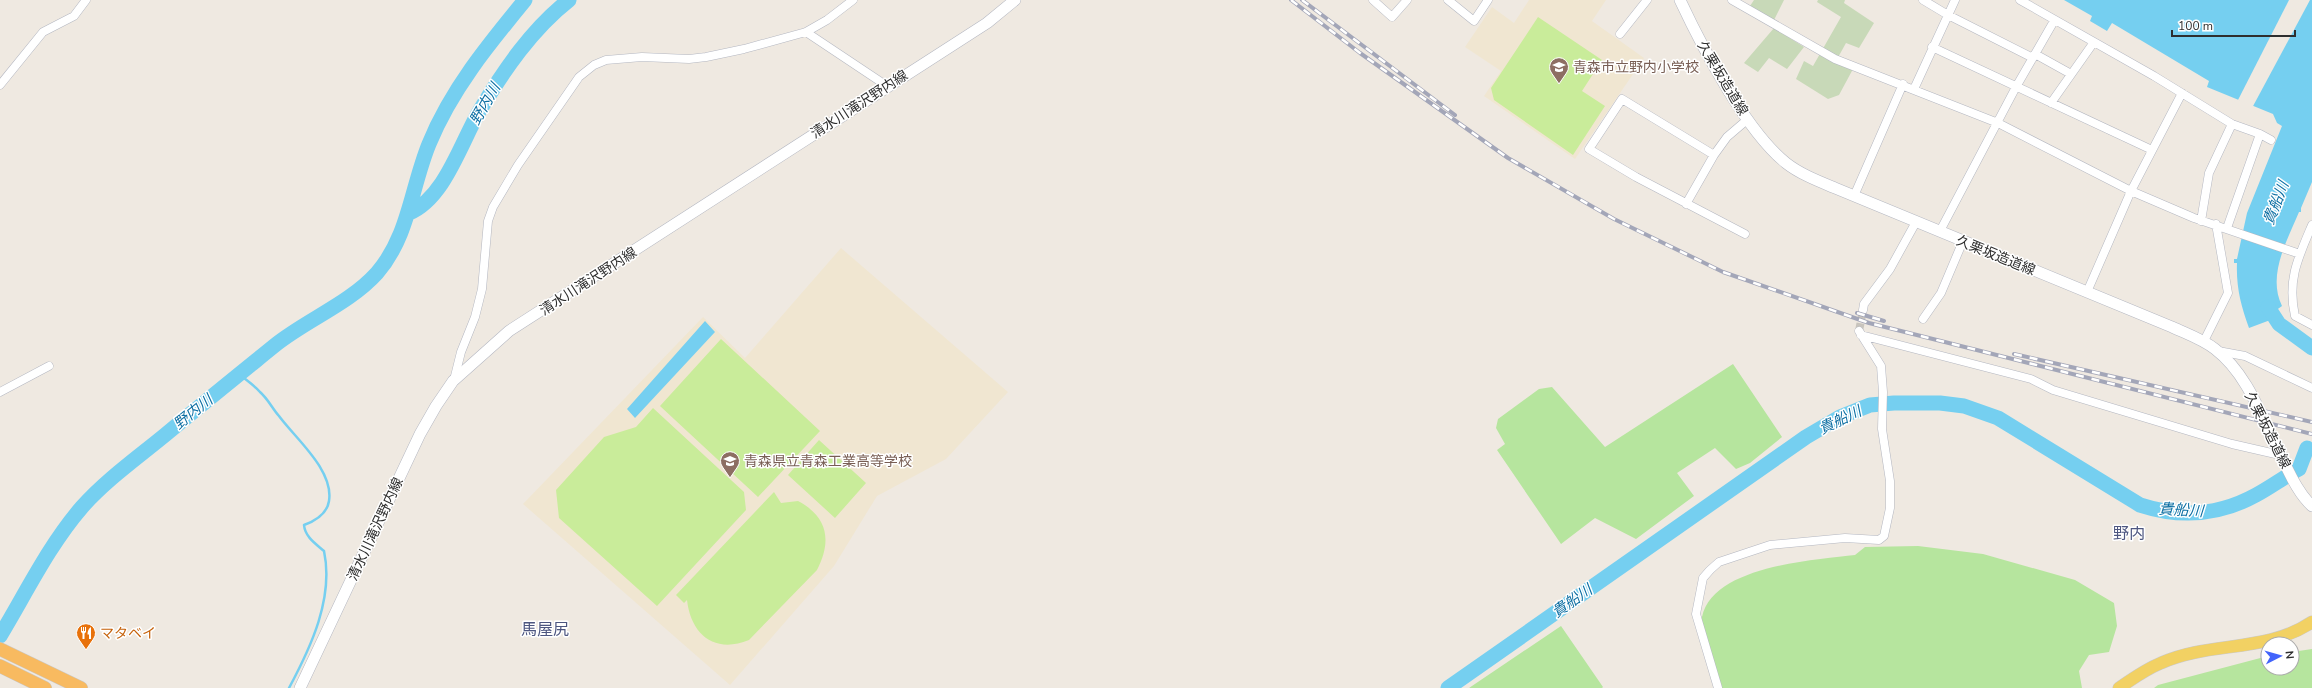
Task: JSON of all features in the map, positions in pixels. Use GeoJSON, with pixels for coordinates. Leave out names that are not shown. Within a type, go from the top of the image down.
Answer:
{"type":"FeatureCollection","features":[{"type":"Feature","properties":{"kind":"highway"},"geometry":{"type":"LineString","coordinates":[[0,650],[81,688]]}},
{"type":"Feature","properties":{"kind":"highway"},"geometry":{"type":"LineString","coordinates":[[0,666],[45,688]]}},
{"type":"Feature","properties":{"kind":"main road","name":"清水川滝沢野内線"},"geometry":{"type":"LineString","coordinates":[[300,688],[420,434],[454,381],[510,331],[887,86],[987,23],[1015,0]]}},
{"type":"Feature","properties":{"kind":"main road","name":"久栗坂造道線"},"geometry":{"type":"LineString","coordinates":[[1680,0],[1693,28],[1748,118],[1786,163],[1809,177],[2204,341],[2217,350],[2237,373],[2256,402],[2287,469],[2305,500],[2312,506]]}},
{"type":"Feature","properties":{"kind":"main road"},"geometry":{"type":"LineString","coordinates":[[2119,688],[2162,662],[2189,655],[2260,643],[2290,634],[2312,622]]}},
{"type":"Feature","properties":{"kind":"street"},"geometry":{"type":"LineString","coordinates":[[0,86],[44,32],[74,16],[86,0]]}},
{"type":"Feature","properties":{"kind":"street"},"geometry":{"type":"LineString","coordinates":[[454,381],[461,352],[475,318],[482,288],[488,221],[493,207],[518,165],[579,77],[594,65],[606,60],[642,57],[689,59],[744,50],[806,32],[827,20],[853,0]]}},
{"type":"Feature","properties":{"kind":"street"},"geometry":{"type":"LineString","coordinates":[[1373,0],[1392,17],[1407,0]]}},
{"type":"Feature","properties":{"kind":"street"},"geometry":{"type":"LineString","coordinates":[[1448,0],[1474,21],[1488,0]]}},
{"type":"Feature","properties":{"kind":"street"},"geometry":{"type":"LineString","coordinates":[[1620,34],[1647,0]]}},
{"type":"Feature","properties":{"kind":"street"},"geometry":{"type":"LineString","coordinates":[[1732,0],[1835,59],[1904,84],[1998,123],[2131,191],[2201,220],[2237,231],[2300,254]]}},
{"type":"Feature","properties":{"kind":"street"},"geometry":{"type":"LineString","coordinates":[[1923,0],[1948,15],[2071,74]]}},
{"type":"Feature","properties":{"kind":"street"},"geometry":{"type":"LineString","coordinates":[[1914,89],[1932,47],[1955,0]]}},
{"type":"Feature","properties":{"kind":"street"},"geometry":{"type":"LineString","coordinates":[[2020,0],[2182,93],[2232,124],[2260,134],[2271,140]]}},
{"type":"Feature","properties":{"kind":"street"},"geometry":{"type":"LineString","coordinates":[[1940,231],[2016,87],[2054,20]]}},
{"type":"Feature","properties":{"kind":"street"},"geometry":{"type":"LineString","coordinates":[[806,32],[887,86]]}},
{"type":"Feature","properties":{"kind":"street"},"geometry":{"type":"LineString","coordinates":[[2051,103],[2094,42]]}},
{"type":"Feature","properties":{"kind":"street"},"geometry":{"type":"LineString","coordinates":[[1932,47],[2152,150]]}},
{"type":"Feature","properties":{"kind":"street"},"geometry":{"type":"LineString","coordinates":[[1854,196],[1904,84]]}},
{"type":"Feature","properties":{"kind":"street"},"geometry":{"type":"LineString","coordinates":[[2087,292],[2131,191],[2182,93]]}},
{"type":"Feature","properties":{"kind":"street"},"geometry":{"type":"LineString","coordinates":[[1714,155],[1622,99],[1589,149],[1686,204],[1745,234]]}},
{"type":"Feature","properties":{"kind":"street"},"geometry":{"type":"LineString","coordinates":[[1686,204],[1714,155],[1727,137],[1748,118]]}},
{"type":"Feature","properties":{"kind":"street"},"geometry":{"type":"LineString","coordinates":[[2201,220],[2210,173],[2232,124]]}},
{"type":"Feature","properties":{"kind":"street"},"geometry":{"type":"LineString","coordinates":[[2227,228],[2260,134]]}},
{"type":"Feature","properties":{"kind":"street"},"geometry":{"type":"LineString","coordinates":[[1863,310],[1864,304],[1890,269],[1916,222]]}},
{"type":"Feature","properties":{"kind":"street"},"geometry":{"type":"LineString","coordinates":[[2204,341],[2228,293],[2216,224]]}},
{"type":"Feature","properties":{"kind":"street"},"geometry":{"type":"LineString","coordinates":[[2312,225],[2293,275],[2291,293],[2295,316],[2312,325]]}},
{"type":"Feature","properties":{"kind":"street"},"geometry":{"type":"LineString","coordinates":[[1923,319],[1941,293],[1963,241]]}},
{"type":"Feature","properties":{"kind":"street"},"geometry":{"type":"LineString","coordinates":[[1718,688],[1696,614],[1703,578],[1719,562],[1770,545],[1845,538],[1878,540],[1884,536],[1890,508],[1890,481],[1882,429],[1883,392],[1881,366],[1860,333],[2031,379],[2053,390],[2232,444],[2280,454]]}},
{"type":"Feature","properties":{"kind":"street"},"geometry":{"type":"LineString","coordinates":[[2217,350],[2245,356],[2312,388]]}},
{"type":"Feature","properties":{"kind":"street"},"geometry":{"type":"LineString","coordinates":[[0,392],[49,366]]}},
{"type":"Feature","properties":{"kind":"shaded area","name":"青森市立野内小学校"},"geometry":{"type":"Polygon","coordinates":[[[1529,0],[1606,0],[1592,21],[1644,58],[1575,159],[1484,96],[1501,71],[1465,47],[1492,7],[1514,23],[1529,0]]]}},
{"type":"Feature","properties":{"kind":"shaded area","name":"青森県立青森工業高等学校"},"geometry":{"type":"Polygon","coordinates":[[[841,248],[1008,392],[946,459],[877,496],[834,566],[730,685],[523,504],[703,317],[745,358],[841,248]]]}},
{"type":"Feature","properties":{"kind":"green space"},"geometry":{"type":"Polygon","coordinates":[[[1754,0],[1784,0],[1774,20],[1750,6],[1754,0]]]}},
{"type":"Feature","properties":{"kind":"green space"},"geometry":{"type":"Polygon","coordinates":[[[1818,0],[1845,0],[1844,3],[1874,23],[1859,48],[1846,43],[1836,61],[1853,69],[1839,95],[1828,99],[1796,79],[1804,61],[1813,66],[1841,17],[1817,2],[1818,0]]]}},
{"type":"Feature","properties":{"kind":"green space"},"geometry":{"type":"Polygon","coordinates":[[[1538,17],[1602,60],[1582,91],[1605,106],[1573,155],[1494,100],[1491,88],[1538,17]]]}},
{"type":"Feature","properties":{"kind":"green space"},"geometry":{"type":"Polygon","coordinates":[[[1774,28],[1804,47],[1787,69],[1769,58],[1758,72],[1744,63],[1774,28]]]}},
{"type":"Feature","properties":{"kind":"green space"},"geometry":{"type":"Polygon","coordinates":[[[721,339],[820,431],[758,497],[660,406],[721,339]]]}},
{"type":"Feature","properties":{"kind":"green space"},"geometry":{"type":"Polygon","coordinates":[[[1733,364],[1782,437],[1750,463],[1736,469],[1715,448],[1677,473],[1694,496],[1636,539],[1595,518],[1561,544],[1497,450],[1505,444],[1496,428],[1498,419],[1539,389],[1552,387],[1605,447],[1733,364]]]}},
{"type":"Feature","properties":{"kind":"green space"},"geometry":{"type":"Polygon","coordinates":[[[653,408],[744,492],[746,510],[657,606],[559,518],[556,490],[604,437],[636,427],[653,408]]]}},
{"type":"Feature","properties":{"kind":"green space"},"geometry":{"type":"Polygon","coordinates":[[[819,440],[866,483],[835,518],[788,475],[819,440]]]}},
{"type":"Feature","properties":{"kind":"green space"},"geometry":{"type":"Polygon","coordinates":[[[774,492],[781,503],[798,501],[816,514],[824,531],[825,549],[822,559],[817,570],[749,640],[737,644],[726,645],[715,643],[699,632],[689,612],[687,600],[684,603],[676,595],[774,492]]]}},
{"type":"Feature","properties":{"kind":"green space"},"geometry":{"type":"Polygon","coordinates":[[[1918,546],[1983,554],[2075,580],[2114,603],[2117,626],[2109,652],[2089,655],[2079,671],[2082,688],[1720,688],[1705,642],[1702,617],[1710,600],[1725,586],[1744,576],[1767,569],[1791,563],[1855,555],[1865,547],[1918,546]]]}},
{"type":"Feature","properties":{"kind":"green space"},"geometry":{"type":"Polygon","coordinates":[[[1561,626],[1603,687],[1602,688],[1469,688],[1561,626]]]}},
{"type":"Feature","properties":{"kind":"green space"},"geometry":{"type":"Polygon","coordinates":[[[2312,649],[2312,688],[2154,688],[2158,685],[2260,658],[2260,676],[2300,676],[2300,651],[2312,649]]]}},
{"type":"Feature","properties":{"kind":"water"},"geometry":{"type":"Polygon","coordinates":[[[2064,0],[2312,0],[2312,182],[2301,208],[2301,212],[2299,212],[2280,258],[2277,282],[2278,294],[2282,306],[2275,311],[2282,321],[2277,326],[2273,319],[2249,328],[2237,280],[2237,263],[2234,263],[2234,259],[2237,259],[2247,213],[2282,126],[2277,123],[2273,114],[2207,87],[2209,81],[2112,23],[2107,31],[2090,21],[2092,16],[2064,0]]]}},
{"type":"Feature","properties":{"kind":"water"},"geometry":{"type":"Polygon","coordinates":[[[705,321],[715,332],[635,418],[627,409],[705,321]]]}},
{"type":"Feature","properties":{"kind":"pier"},"geometry":{"type":"Polygon","coordinates":[[[2289,0],[2310,0],[2252,108],[2238,100],[2289,0]]]}},
{"type":"Feature","properties":{"kind":"waterway","name":"野内川"},"geometry":{"type":"LineString","coordinates":[[0,636],[48,553],[70,522],[91,497],[274,346],[354,294],[377,273],[388,259],[403,228],[429,144],[448,105],[484,51],[525,0]]}},
{"type":"Feature","properties":{"kind":"waterway","name":"野内川"},"geometry":{"type":"LineString","coordinates":[[409,213],[422,206],[433,195],[442,182],[451,168],[480,110],[509,65],[531,37],[569,0]]}},
{"type":"Feature","properties":{"kind":"waterway","name":"貴船川"},"geometry":{"type":"LineString","coordinates":[[2268,307],[2279,324],[2312,348]]}},
{"type":"Feature","properties":{"kind":"waterway"},"geometry":{"type":"LineString","coordinates":[[239,374],[263,395],[312,455],[320,466],[326,478],[329,489],[329,501],[326,510],[316,519],[304,525],[306,533],[309,537],[324,551],[326,586],[323,604],[312,639],[289,688]]}},
{"type":"Feature","properties":{"kind":"waterway","name":"貴船川"},"geometry":{"type":"LineString","coordinates":[[1448,688],[1806,437],[1840,417],[1870,405],[1894,403],[1940,403],[1964,406],[1998,418],[2140,505],[2170,512],[2199,513],[2213,511],[2242,502],[2262,492],[2299,469],[2307,448]]}},
{"type":"Feature","properties":{"kind":"tunnel"},"geometry":{"type":"LineString","coordinates":[[1859,331],[1863,310]]}},
{"type":"Feature","properties":{"kind":"railway"},"geometry":{"type":"LineString","coordinates":[[1291,0],[1360,53],[1508,158],[1614,219],[1723,272],[1869,323],[2312,434]]}},
{"type":"Feature","properties":{"kind":"railway"},"geometry":{"type":"LineString","coordinates":[[1302,0],[1455,115]]}},
{"type":"Feature","properties":{"kind":"railway"},"geometry":{"type":"LineString","coordinates":[[1857,313],[1884,321]]}},
{"type":"Feature","properties":{"kind":"railway"},"geometry":{"type":"LineString","coordinates":[[2014,354],[2312,422]]}},
{"type":"Feature","properties":{"kind":"place","name":"青森市立野内小学校"},"geometry":{"type":"Point","coordinates":[1559,84]}},
{"type":"Feature","properties":{"kind":"place","name":"青森県立青森工業高等学校"},"geometry":{"type":"Point","coordinates":[730,478]}},
{"type":"Feature","properties":{"kind":"place","name":"マタベイ"},"geometry":{"type":"Point","coordinates":[86,650]}},
{"type":"Feature","properties":{"kind":"district","name":"野内"},"geometry":{"type":"Point","coordinates":[2129,533]}},
{"type":"Feature","properties":{"kind":"district","name":"馬屋尻"},"geometry":{"type":"Point","coordinates":[545,629]}}]}
